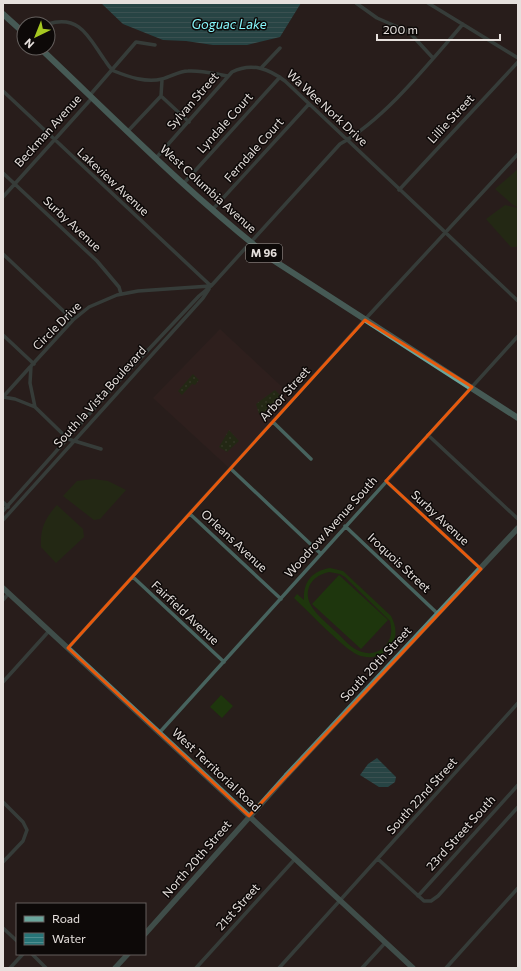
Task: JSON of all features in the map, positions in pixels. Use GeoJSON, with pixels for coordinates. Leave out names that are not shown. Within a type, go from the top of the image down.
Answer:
{"type":"FeatureCollection","features":[{"type":"Feature","properties":{"kind":"main road"},"geometry":{"type":"LineString","coordinates":[[3,14],[16,26]]}},
{"type":"Feature","properties":{"kind":"main road","name":"West Columbia Avenue"},"geometry":{"type":"LineString","coordinates":[[48,56],[156,158],[250,242],[290,272],[472,387],[518,418]]}},
{"type":"Feature","properties":{"kind":"main road","name":"South 20th Street"},"geometry":{"type":"LineString","coordinates":[[249,816],[518,528]]}},
{"type":"Feature","properties":{"kind":"main road","name":"West Territorial Road"},"geometry":{"type":"LineString","coordinates":[[3,588],[413,968]]}},
{"type":"Feature","properties":{"kind":"main road","name":"North 20th Street"},"geometry":{"type":"LineString","coordinates":[[146,933],[249,816]]}},
{"type":"Feature","properties":{"kind":"main road"},"geometry":{"type":"LineString","coordinates":[[116,968],[127,955]]}},
{"type":"Feature","properties":{"kind":"street"},"geometry":{"type":"LineString","coordinates":[[356,3],[377,18],[409,32],[433,58]]}},
{"type":"Feature","properties":{"kind":"street"},"geometry":{"type":"LineString","coordinates":[[428,3],[518,58]]}},
{"type":"Feature","properties":{"kind":"street"},"geometry":{"type":"LineString","coordinates":[[56,23],[67,22],[86,32],[112,70],[145,80],[162,80],[188,71],[204,71],[228,76],[236,70],[262,67],[280,48]]}},
{"type":"Feature","properties":{"kind":"street","name":"South la Vista Boulevard"},"geometry":{"type":"LineString","coordinates":[[3,511],[132,368],[211,286],[340,144],[368,125],[433,58],[463,24]]}},
{"type":"Feature","properties":{"kind":"street","name":"Beckman Avenue"},"geometry":{"type":"LineString","coordinates":[[3,197],[54,140],[136,42],[155,45]]}},
{"type":"Feature","properties":{"kind":"street","name":"Lillie Street"},"geometry":{"type":"LineString","coordinates":[[399,190],[518,62]]}},
{"type":"Feature","properties":{"kind":"street","name":"Wa Wee Nork Drive"},"geometry":{"type":"LineString","coordinates":[[262,67],[280,77],[518,302]]}},
{"type":"Feature","properties":{"kind":"street","name":"Sylvan Street"},"geometry":{"type":"LineString","coordinates":[[156,158],[228,76]]}},
{"type":"Feature","properties":{"kind":"street","name":"Lyndale Court"},"geometry":{"type":"LineString","coordinates":[[184,183],[280,77]]}},
{"type":"Feature","properties":{"kind":"street"},"geometry":{"type":"LineString","coordinates":[[128,131],[161,96],[162,80]]}},
{"type":"Feature","properties":{"kind":"street","name":"Lakeview Avenue"},"geometry":{"type":"LineString","coordinates":[[3,91],[211,286]]}},
{"type":"Feature","properties":{"kind":"street"},"geometry":{"type":"LineString","coordinates":[[161,96],[189,122]]}},
{"type":"Feature","properties":{"kind":"street","name":"Ferndale Court"},"geometry":{"type":"LineString","coordinates":[[213,209],[309,104]]}},
{"type":"Feature","properties":{"kind":"street","name":"Arbor Street"},"geometry":{"type":"LineString","coordinates":[[68,648],[365,320],[518,154]]}},
{"type":"Feature","properties":{"kind":"street","name":"Surby Avenue"},"geometry":{"type":"LineString","coordinates":[[3,173],[97,261],[119,287],[121,294]]}},
{"type":"Feature","properties":{"kind":"street"},"geometry":{"type":"LineString","coordinates":[[3,254],[74,320]]}},
{"type":"Feature","properties":{"kind":"street","name":"South la Vista Boulevard"},"geometry":{"type":"LineString","coordinates":[[3,520],[203,298],[211,286]]}},
{"type":"Feature","properties":{"kind":"street","name":"Circle Drive"},"geometry":{"type":"LineString","coordinates":[[34,407],[30,383],[33,365],[74,320],[89,307],[103,299],[138,291],[211,286]]}},
{"type":"Feature","properties":{"kind":"street"},"geometry":{"type":"LineString","coordinates":[[3,335],[33,365],[3,398]]}},
{"type":"Feature","properties":{"kind":"street","name":"Woodrow Avenue South"},"geometry":{"type":"LineString","coordinates":[[160,732],[281,599],[320,553],[518,336]]}},
{"type":"Feature","properties":{"kind":"street"},"geometry":{"type":"LineString","coordinates":[[3,398],[15,399],[34,407],[68,439],[101,449]]}},
{"type":"Feature","properties":{"kind":"street"},"geometry":{"type":"LineString","coordinates":[[273,422],[311,459]]}},
{"type":"Feature","properties":{"kind":"street"},"geometry":{"type":"LineString","coordinates":[[428,435],[518,519]]}},
{"type":"Feature","properties":{"kind":"street"},"geometry":{"type":"LineString","coordinates":[[231,469],[320,553]]}},
{"type":"Feature","properties":{"kind":"street","name":"Surby Avenue"},"geometry":{"type":"LineString","coordinates":[[386,481],[481,569]]}},
{"type":"Feature","properties":{"kind":"street"},"geometry":{"type":"LineString","coordinates":[[3,502],[12,510]]}},
{"type":"Feature","properties":{"kind":"street","name":"Orleans Avenue"},"geometry":{"type":"LineString","coordinates":[[190,514],[281,599]]}},
{"type":"Feature","properties":{"kind":"street","name":"Iroquois Street"},"geometry":{"type":"LineString","coordinates":[[345,526],[438,614]]}},
{"type":"Feature","properties":{"kind":"street","name":"Fairfield Avenue"},"geometry":{"type":"LineString","coordinates":[[133,577],[224,662]]}},
{"type":"Feature","properties":{"kind":"street"},"geometry":{"type":"LineString","coordinates":[[3,600],[9,593]]}},
{"type":"Feature","properties":{"kind":"street"},"geometry":{"type":"LineString","coordinates":[[3,682],[49,631]]}},
{"type":"Feature","properties":{"kind":"street","name":"South 22nd Street"},"geometry":{"type":"LineString","coordinates":[[279,968],[518,703]]}},
{"type":"Feature","properties":{"kind":"street","name":"23rd Street South"},"geometry":{"type":"LineString","coordinates":[[518,785],[418,896],[424,901],[434,900],[518,807]]}},
{"type":"Feature","properties":{"kind":"street"},"geometry":{"type":"LineString","coordinates":[[3,802],[23,822],[27,830],[23,841],[3,862]]}},
{"type":"Feature","properties":{"kind":"street"},"geometry":{"type":"LineString","coordinates":[[378,858],[418,896]]}},
{"type":"Feature","properties":{"kind":"street","name":"21st Street"},"geometry":{"type":"LineString","coordinates":[[196,968],[295,859]]}},
{"type":"Feature","properties":{"kind":"street"},"geometry":{"type":"LineString","coordinates":[[446,968],[518,888]]}},
{"type":"Feature","properties":{"kind":"street"},"geometry":{"type":"LineString","coordinates":[[3,928],[16,940]]}},
{"type":"Feature","properties":{"kind":"street"},"geometry":{"type":"LineString","coordinates":[[362,968],[385,942]]}},
{"type":"Feature","properties":{"kind":"street"},"geometry":{"type":"LineString","coordinates":[[10,968],[22,955]]}},
{"type":"Feature","properties":{"kind":"street"},"geometry":{"type":"LineString","coordinates":[[33,955],[46,968]]}},
{"type":"Feature","properties":{"kind":"highlighted area"},"geometry":{"type":"Polygon","coordinates":[[[365,320],[472,387],[386,481],[481,569],[249,816],[68,648],[365,320]]]}},
{"type":"Feature","properties":{"kind":"shaded area"},"geometry":{"type":"Polygon","coordinates":[[[220,329],[293,397],[229,468],[153,398],[220,329]]]}},
{"type":"Feature","properties":{"kind":"green space"},"geometry":{"type":"Polygon","coordinates":[[[518,169],[518,207],[513,205],[495,189],[518,169]]]}},
{"type":"Feature","properties":{"kind":"green space"},"geometry":{"type":"Polygon","coordinates":[[[505,205],[518,208],[518,246],[516,247],[511,247],[486,219],[505,205]]]}},
{"type":"Feature","properties":{"kind":"green space"},"geometry":{"type":"Polygon","coordinates":[[[193,374],[199,380],[195,385],[192,384],[182,395],[178,391],[193,374]]]}},
{"type":"Feature","properties":{"kind":"green space"},"geometry":{"type":"Polygon","coordinates":[[[275,390],[281,396],[263,414],[259,414],[256,404],[275,390]]]}},
{"type":"Feature","properties":{"kind":"green space"},"geometry":{"type":"Polygon","coordinates":[[[229,430],[239,441],[227,452],[219,447],[229,430]]]}},
{"type":"Feature","properties":{"kind":"green space"},"geometry":{"type":"Polygon","coordinates":[[[93,479],[108,481],[126,490],[100,519],[94,520],[63,496],[77,481],[93,479]]]}},
{"type":"Feature","properties":{"kind":"green space"},"geometry":{"type":"Polygon","coordinates":[[[57,505],[83,529],[84,537],[56,563],[41,547],[41,535],[46,519],[57,505]]]}},
{"type":"Feature","properties":{"kind":"green space"},"geometry":{"type":"Polygon","coordinates":[[[330,568],[343,571],[391,616],[395,627],[395,638],[385,652],[372,657],[358,655],[335,638],[294,598],[297,594],[304,600],[305,588],[310,578],[324,569],[330,568]],[[329,572],[314,579],[308,590],[310,604],[319,616],[347,643],[358,651],[372,653],[379,651],[385,647],[390,639],[390,621],[345,577],[340,574],[329,572]]]}},
{"type":"Feature","properties":{"kind":"green space"},"geometry":{"type":"Polygon","coordinates":[[[339,575],[388,620],[361,649],[312,604],[339,575]]]}},
{"type":"Feature","properties":{"kind":"green space"},"geometry":{"type":"Polygon","coordinates":[[[221,695],[233,706],[222,718],[210,707],[221,695]]]}},
{"type":"Feature","properties":{"kind":"water","name":"Goguac Lake"},"geometry":{"type":"Polygon","coordinates":[[[101,3],[301,3],[280,37],[247,45],[213,45],[186,41],[163,40],[123,24],[101,3]]]}},
{"type":"Feature","properties":{"kind":"water"},"geometry":{"type":"Polygon","coordinates":[[[377,758],[396,777],[395,782],[388,787],[379,787],[360,775],[368,764],[377,758]]]}}]}
